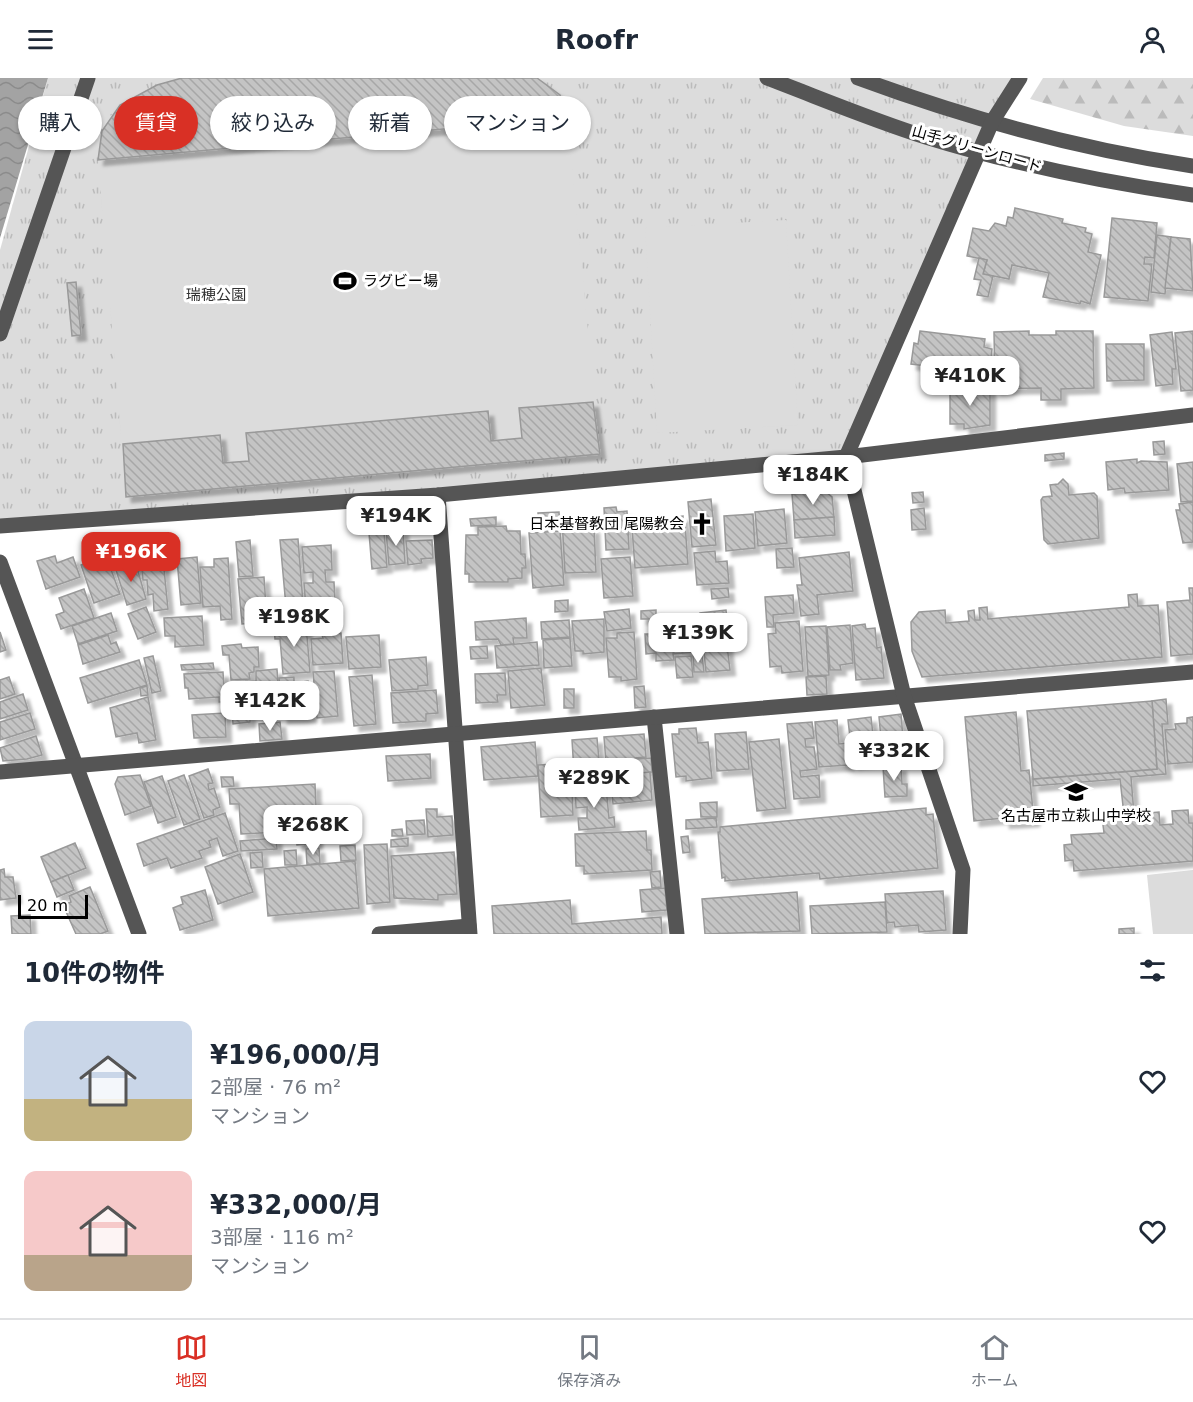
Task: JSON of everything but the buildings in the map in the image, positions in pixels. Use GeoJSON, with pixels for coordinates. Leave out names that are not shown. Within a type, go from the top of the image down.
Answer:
{"type":"FeatureCollection","features":[{"type":"Feature","properties":{"kind":"street"},"geometry":{"type":"LineString","coordinates":[[0,334],[88,78]]}},
{"type":"Feature","properties":{"kind":"street","name":"山手グリーンロード"},"geometry":{"type":"LineString","coordinates":[[767,78],[923,136],[978,152],[1123,185],[1193,195]]}},
{"type":"Feature","properties":{"kind":"street","name":"山手グリーンロード"},"geometry":{"type":"LineString","coordinates":[[858,78],[933,106],[992,122],[1128,156],[1193,166]]}},
{"type":"Feature","properties":{"kind":"street"},"geometry":{"type":"LineString","coordinates":[[960,934],[963,870],[904,696],[846,457],[978,152],[992,122],[1020,78]]}},
{"type":"Feature","properties":{"kind":"street"},"geometry":{"type":"LineString","coordinates":[[0,526],[438,495],[846,457],[1193,415]]}},
{"type":"Feature","properties":{"kind":"street"},"geometry":{"type":"LineString","coordinates":[[379,934],[469,930],[438,495]]}},
{"type":"Feature","properties":{"kind":"street"},"geometry":{"type":"LineString","coordinates":[[0,562],[139,934]]}},
{"type":"Feature","properties":{"kind":"street"},"geometry":{"type":"LineString","coordinates":[[0,772],[1193,672]]}},
{"type":"Feature","properties":{"kind":"street"},"geometry":{"type":"LineString","coordinates":[[654,717],[677,934]]}},
{"type":"Feature","properties":{"kind":"green space","name":"瑞穂公園"},"geometry":{"type":"Polygon","coordinates":[[[48,78],[1020,78],[846,457],[0,526],[0,250],[28,150],[102,150],[102,96],[43,96],[48,78]]]}},
{"type":"Feature","properties":{"kind":"green space","name":"ラグビー場"},"geometry":{"type":"Polygon","coordinates":[[[182,78],[537,78],[560,95],[444,96],[444,150],[570,150],[600,454],[126,497],[98,160],[99,150],[102,150],[102,131],[114,112],[114,150],[198,150],[198,96],[135,96],[158,85],[182,78]]]}},
{"type":"Feature","properties":{"kind":"green space"},"geometry":{"type":"Polygon","coordinates":[[[1043,78],[1193,78],[1193,136],[1124,126],[1030,99],[1043,78]]]}},
{"type":"Feature","properties":{"kind":"green space"},"geometry":{"type":"Polygon","coordinates":[[[786,220],[798,425],[657,433],[645,228],[786,220]]]}},
{"type":"Feature","properties":{"kind":"green space"},"geometry":{"type":"Polygon","coordinates":[[[1193,870],[1193,934],[1153,934],[1147,875],[1193,870]]]}},
{"type":"Feature","properties":{"kind":"water"},"geometry":{"type":"Polygon","coordinates":[[[0,78],[48,78],[43,96],[18,96],[18,150],[26,150],[0,238],[0,78]]]}},
{"type":"Feature","properties":{"kind":"place","name":"ラグビー場"},"geometry":{"type":"Point","coordinates":[345,281]}},
{"type":"Feature","properties":{"kind":"place","name":"日本基督教団 尾陽教会"},"geometry":{"type":"Point","coordinates":[702,524]}},
{"type":"Feature","properties":{"kind":"place","name":"名古屋市立萩山中学校"},"geometry":{"type":"Point","coordinates":[1076,792]}}]}
